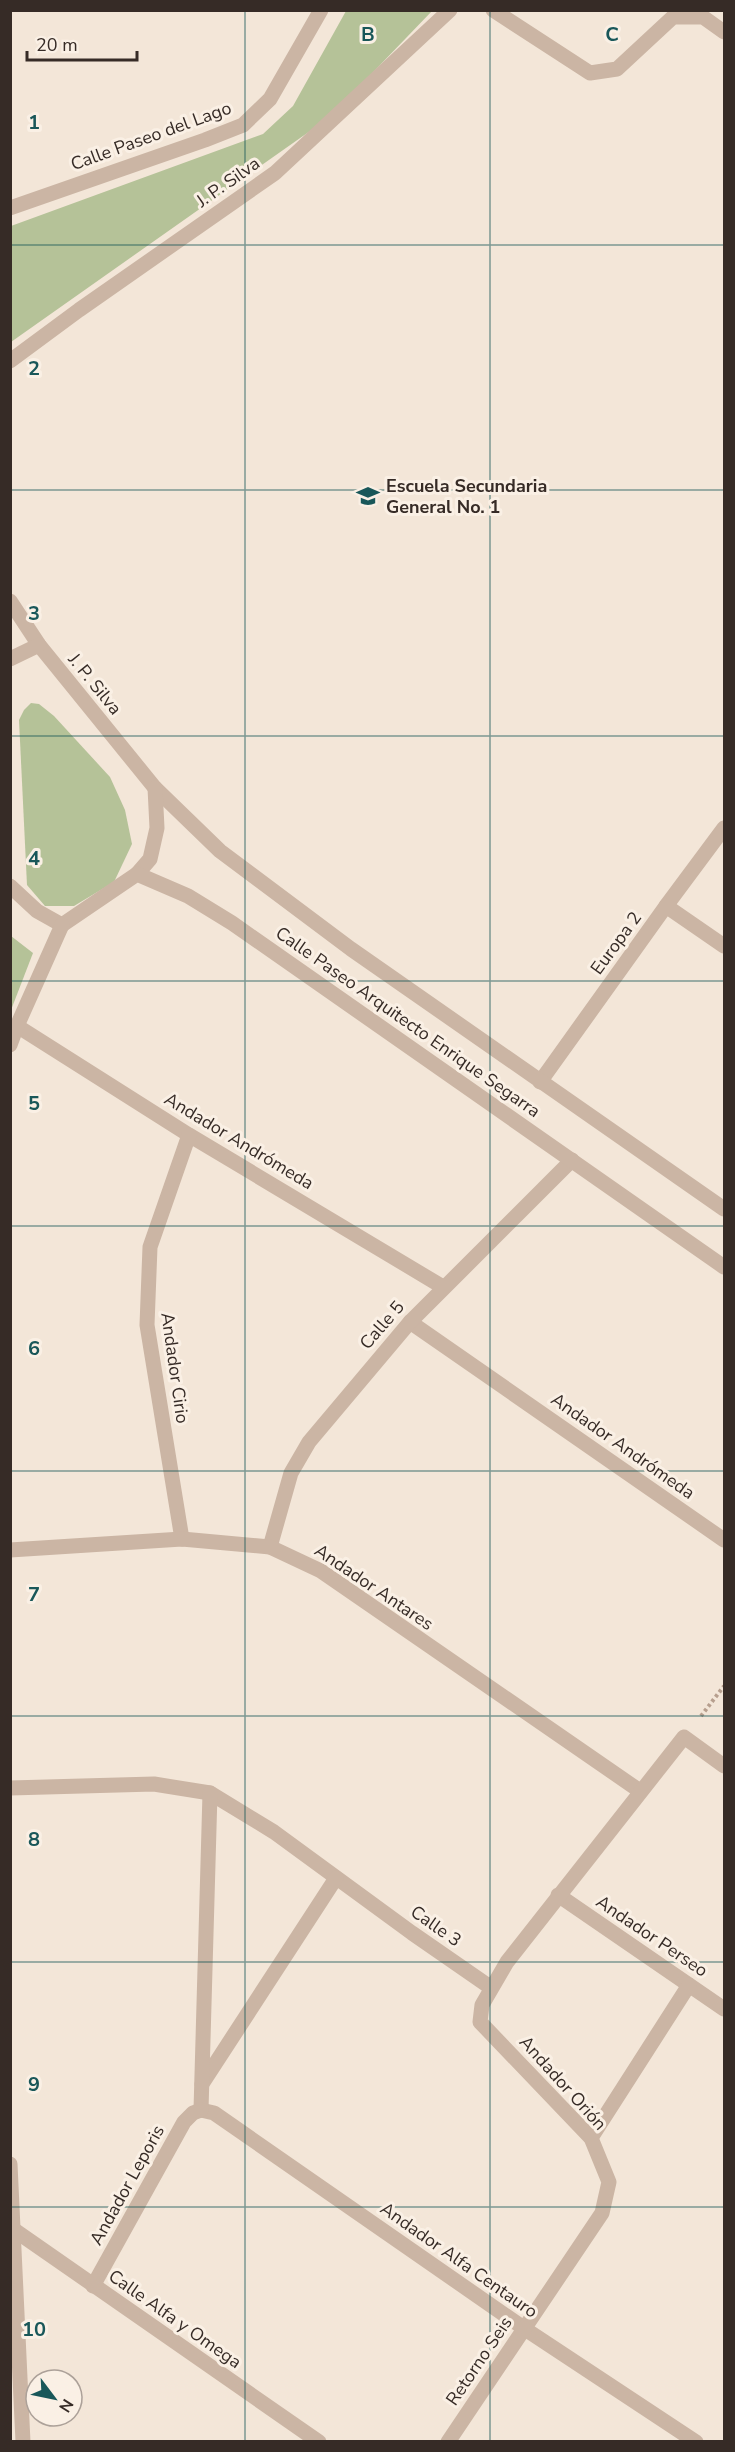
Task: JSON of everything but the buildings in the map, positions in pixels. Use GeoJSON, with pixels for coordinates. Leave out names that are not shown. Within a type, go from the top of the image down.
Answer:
{"type":"FeatureCollection","features":[{"type":"Feature","properties":{"kind":"street","name":"Calle Paseo del Lago"},"geometry":{"type":"LineString","coordinates":[[10,208],[205,140],[243,124],[270,99],[321,10]]}},
{"type":"Feature","properties":{"kind":"street","name":"J. P. Silva"},"geometry":{"type":"LineString","coordinates":[[10,361],[275,173],[450,10]]}},
{"type":"Feature","properties":{"kind":"street"},"geometry":{"type":"LineString","coordinates":[[494,10],[590,73],[617,69],[673,17],[703,17],[724,32]]}},
{"type":"Feature","properties":{"kind":"street","name":"J. P. Silva"},"geometry":{"type":"LineString","coordinates":[[10,601],[39,645],[155,788]]}},
{"type":"Feature","properties":{"kind":"street"},"geometry":{"type":"LineString","coordinates":[[10,659],[39,645]]}},
{"type":"Feature","properties":{"kind":"street"},"geometry":{"type":"LineString","coordinates":[[10,1045],[62,925],[136,874],[150,859],[157,828],[155,788]]}},
{"type":"Feature","properties":{"kind":"street","name":"Calle Paseo Arquitecto Enrique Segarra"},"geometry":{"type":"LineString","coordinates":[[155,788],[220,851],[351,949],[724,1209]]}},
{"type":"Feature","properties":{"kind":"street","name":"Europa 2"},"geometry":{"type":"LineString","coordinates":[[540,1082],[724,828]]}},
{"type":"Feature","properties":{"kind":"street","name":"Calle Paseo Arquitecto Enrique Segarra"},"geometry":{"type":"LineString","coordinates":[[136,874],[188,896],[232,923],[724,1267]]}},
{"type":"Feature","properties":{"kind":"street"},"geometry":{"type":"LineString","coordinates":[[10,886],[37,911],[62,925]]}},
{"type":"Feature","properties":{"kind":"street"},"geometry":{"type":"LineString","coordinates":[[666,906],[724,946]]}},
{"type":"Feature","properties":{"kind":"street","name":"Andador Andrómeda"},"geometry":{"type":"LineString","coordinates":[[17,1026],[189,1135],[443,1287]]}},
{"type":"Feature","properties":{"kind":"street","name":"Andador Cirio"},"geometry":{"type":"LineString","coordinates":[[182,1539],[147,1325],[150,1247],[189,1135]]}},
{"type":"Feature","properties":{"kind":"street","name":"Calle 5"},"geometry":{"type":"LineString","coordinates":[[270,1548],[291,1473],[309,1442],[410,1322],[572,1160]]}},
{"type":"Feature","properties":{"kind":"street","name":"Andador Andrómeda"},"geometry":{"type":"LineString","coordinates":[[410,1322],[724,1540]]}},
{"type":"Feature","properties":{"kind":"street","name":"Andador Antares"},"geometry":{"type":"LineString","coordinates":[[10,1550],[182,1539],[270,1548],[321,1572],[640,1791]]}},
{"type":"Feature","properties":{"kind":"street"},"geometry":{"type":"LineString","coordinates":[[490,1987],[558,1896],[684,1737],[724,1766]]}},
{"type":"Feature","properties":{"kind":"street","name":"Calle 3"},"geometry":{"type":"LineString","coordinates":[[10,1788],[154,1784],[210,1793],[273,1832],[490,1987]]}},
{"type":"Feature","properties":{"kind":"street"},"geometry":{"type":"LineString","coordinates":[[201,2110],[210,1793]]}},
{"type":"Feature","properties":{"kind":"street"},"geometry":{"type":"LineString","coordinates":[[202,2084],[336,1878]]}},
{"type":"Feature","properties":{"kind":"street","name":"Andador Perseo"},"geometry":{"type":"LineString","coordinates":[[558,1896],[724,2009]]}},
{"type":"Feature","properties":{"kind":"street"},"geometry":{"type":"LineString","coordinates":[[591,2138],[689,1984]]}},
{"type":"Feature","properties":{"kind":"street","name":"Andador Orión"},"geometry":{"type":"LineString","coordinates":[[490,1987],[482,2005],[480,2022],[591,2138],[609,2182],[602,2213]]}},
{"type":"Feature","properties":{"kind":"street","name":"Andador Leporis"},"geometry":{"type":"LineString","coordinates":[[93,2286],[184,2122],[193,2113],[201,2110]]}},
{"type":"Feature","properties":{"kind":"street","name":"Andador Alfa Centauro"},"geometry":{"type":"LineString","coordinates":[[201,2110],[214,2113],[525,2329],[696,2442]]}},
{"type":"Feature","properties":{"kind":"street"},"geometry":{"type":"LineString","coordinates":[[10,2164],[23,2442]]}},
{"type":"Feature","properties":{"kind":"street","name":"Retorno Seis"},"geometry":{"type":"LineString","coordinates":[[448,2442],[602,2213]]}},
{"type":"Feature","properties":{"kind":"street","name":"Calle Alfa y Omega"},"geometry":{"type":"LineString","coordinates":[[12,2227],[93,2286],[319,2442]]}},
{"type":"Feature","properties":{"kind":"path"},"geometry":{"type":"LineString","coordinates":[[684,1737],[724,1686]]}},
{"type":"Feature","properties":{"kind":"green space"},"geometry":{"type":"Polygon","coordinates":[[[346,11],[432,11],[330,117],[11,342],[11,226],[263,134],[293,106],[346,11]]]}},
{"type":"Feature","properties":{"kind":"green space"},"geometry":{"type":"Polygon","coordinates":[[[31,703],[39,704],[54,716],[110,777],[125,810],[132,844],[114,882],[74,906],[45,906],[27,885],[19,720],[31,703]]]}},
{"type":"Feature","properties":{"kind":"green space"},"geometry":{"type":"Polygon","coordinates":[[[11,936],[33,953],[11,1010],[11,936]]]}},
{"type":"Feature","properties":{"kind":"place","name":"Escuela Secundaria General No. 1"},"geometry":{"type":"Point","coordinates":[368,496]}}]}
